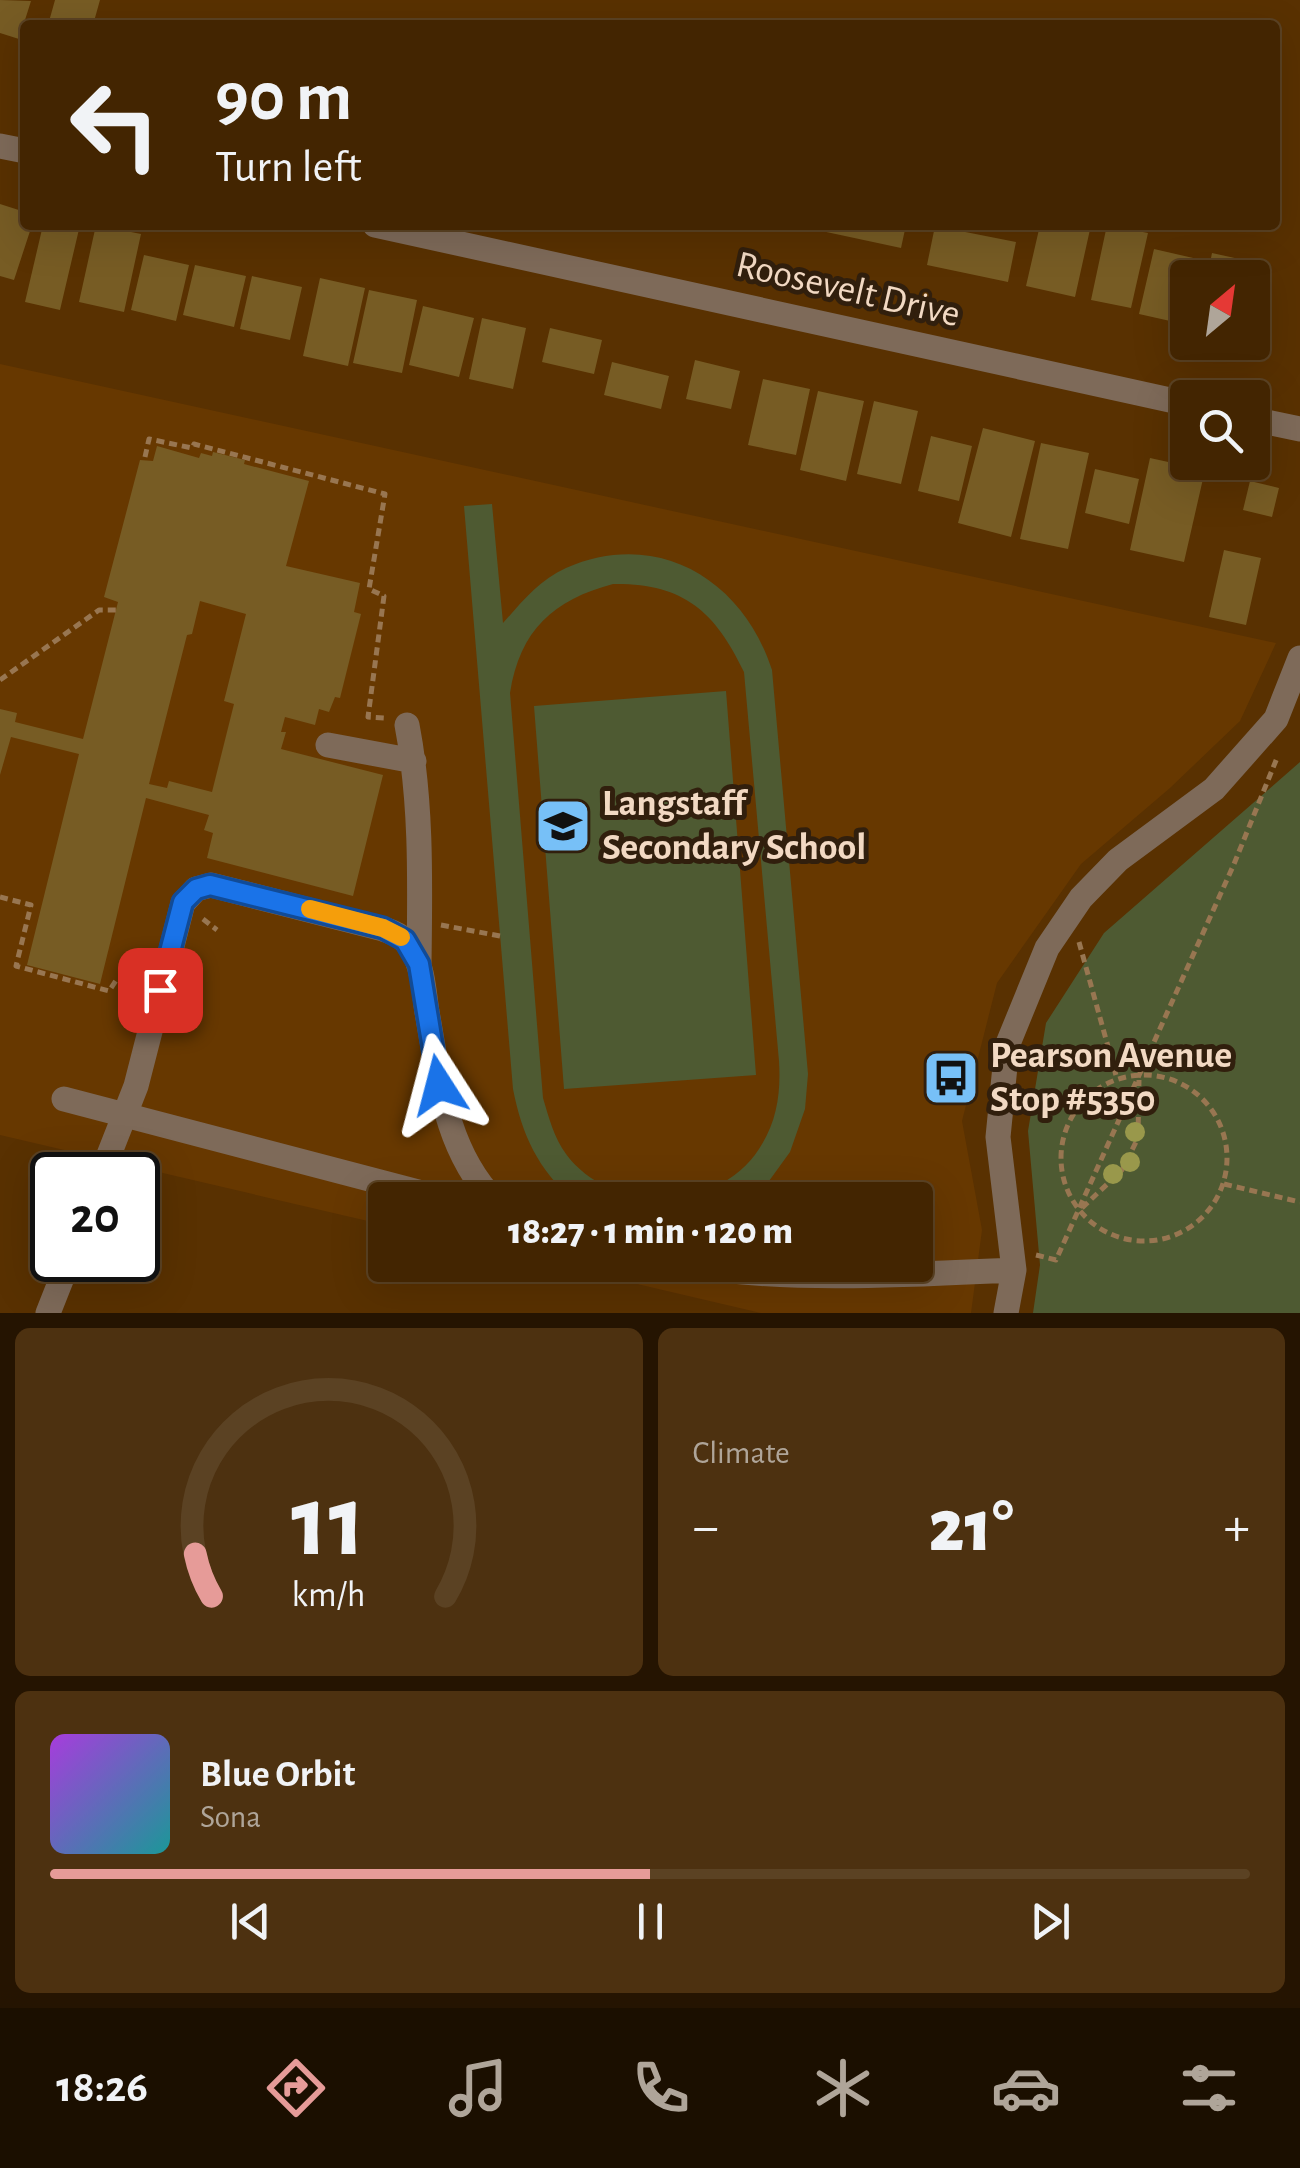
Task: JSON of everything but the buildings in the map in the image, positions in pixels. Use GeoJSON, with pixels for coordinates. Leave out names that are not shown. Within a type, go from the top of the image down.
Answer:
{"type":"FeatureCollection","features":[{"type":"Feature","properties":{"kind":"street","name":"Roosevelt Drive"},"geometry":{"type":"LineString","coordinates":[[397,230],[1170,400]]}},
{"type":"Feature","properties":{"kind":"street"},"geometry":{"type":"LineString","coordinates":[[1270,422],[1300,429]]}},
{"type":"Feature","properties":{"kind":"street"},"geometry":{"type":"LineString","coordinates":[[1006,1313],[1024,1262],[998,1137],[1007,1046],[1047,948],[1081,898],[1118,860],[1214,789],[1276,718],[1300,658]]}},
{"type":"Feature","properties":{"kind":"street"},"geometry":{"type":"LineString","coordinates":[[407,725],[414,761],[419,964],[449,1122],[465,1162],[480,1182]]}},
{"type":"Feature","properties":{"kind":"street"},"geometry":{"type":"LineString","coordinates":[[328,744],[414,761]]}},
{"type":"Feature","properties":{"kind":"street"},"geometry":{"type":"LineString","coordinates":[[110,1152],[136,1086],[183,902],[196,889],[210,885],[235,889],[383,928],[405,940],[419,964]]}},
{"type":"Feature","properties":{"kind":"street"},"geometry":{"type":"LineString","coordinates":[[64,1099],[379,1182]]}},
{"type":"Feature","properties":{"kind":"street"},"geometry":{"type":"LineString","coordinates":[[933,1269],[1024,1262]]}},
{"type":"Feature","properties":{"kind":"street"},"geometry":{"type":"LineString","coordinates":[[48,1313],[60,1282]]}},
{"type":"Feature","properties":{"kind":"path"},"geometry":{"type":"LineString","coordinates":[[144,457],[149,438],[192,448],[194,444],[385,494],[368,589],[384,596],[368,717],[397,719],[407,725]]}},
{"type":"Feature","properties":{"kind":"path"},"geometry":{"type":"LineString","coordinates":[[0,680],[99,610],[117,610]]}},
{"type":"Feature","properties":{"kind":"path"},"geometry":{"type":"LineString","coordinates":[[1024,1262],[1056,1260],[1234,864],[1282,746]]}},
{"type":"Feature","properties":{"kind":"path"},"geometry":{"type":"LineString","coordinates":[[0,897],[31,905],[16,966],[108,991],[117,980],[142,986]]}},
{"type":"Feature","properties":{"kind":"path"},"geometry":{"type":"LineString","coordinates":[[438,924],[500,936]]}},
{"type":"Feature","properties":{"kind":"path"},"geometry":{"type":"LineString","coordinates":[[1078,939],[1118,1079]]}},
{"type":"Feature","properties":{"kind":"path"},"geometry":{"type":"LineString","coordinates":[[1079,1210],[1122,1170],[1138,1138],[1140,1075]]}},
{"type":"Feature","properties":{"kind":"path"},"geometry":{"type":"LineString","coordinates":[[1140,1075],[1178,1082],[1197,1093],[1212,1110],[1228,1150],[1224,1184],[1209,1212],[1174,1237],[1152,1242],[1110,1234],[1091,1222],[1068,1194],[1061,1155],[1065,1135],[1083,1102],[1118,1079],[1140,1075]]}},
{"type":"Feature","properties":{"kind":"path"},"geometry":{"type":"LineString","coordinates":[[1224,1184],[1300,1202]]}},
{"type":"Feature","properties":{"kind":"shaded area","name":"Langstaff Secondary School"},"geometry":{"type":"Polygon","coordinates":[[[0,364],[1276,643],[1240,721],[1170,788],[1081,864],[997,983],[962,1121],[982,1230],[971,1313],[761,1313],[629,1282],[933,1282],[933,1182],[368,1182],[368,1221],[160,1172],[160,1152],[73,1152],[0,1135],[0,364]]]}},
{"type":"Feature","properties":{"kind":"green space"},"geometry":{"type":"Polygon","coordinates":[[[492,504],[503,623],[556,573],[600,557],[633,554],[664,559],[693,570],[741,610],[759,638],[772,670],[808,1074],[805,1109],[790,1152],[769,1181],[723,1182],[741,1170],[759,1149],[770,1128],[779,1084],[744,672],[721,632],[694,605],[659,589],[613,584],[573,599],[543,621],[522,652],[510,693],[543,1098],[566,1154],[599,1182],[556,1182],[550,1176],[527,1136],[513,1089],[464,506],[492,504]]]}},
{"type":"Feature","properties":{"kind":"green space"},"geometry":{"type":"Polygon","coordinates":[[[726,691],[756,1075],[564,1089],[534,706],[726,691]]]}},
{"type":"Feature","properties":{"kind":"green space"},"geometry":{"type":"Polygon","coordinates":[[[1300,762],[1300,1313],[1033,1313],[1040,1265],[1028,1131],[1046,1023],[1104,933],[1300,762]]]}},
{"type":"Feature","properties":{"kind":"slow traffic"},"geometry":{"type":"LineString","coordinates":[[310,909],[383,928],[401,937]]}},
{"type":"Feature","properties":{"kind":"place","name":"Langstaff Secondary School"},"geometry":{"type":"Point","coordinates":[563,826]}},
{"type":"Feature","properties":{"kind":"place","name":"Pearson Avenue Stop #5350"},"geometry":{"type":"Point","coordinates":[951,1078]}},
{"type":"Feature","properties":{"kind":"route"},"geometry":{"type":"LineString","coordinates":[[160,990],[183,902],[196,889],[210,885],[383,928],[405,940],[419,964],[439,1085]]}}]}
